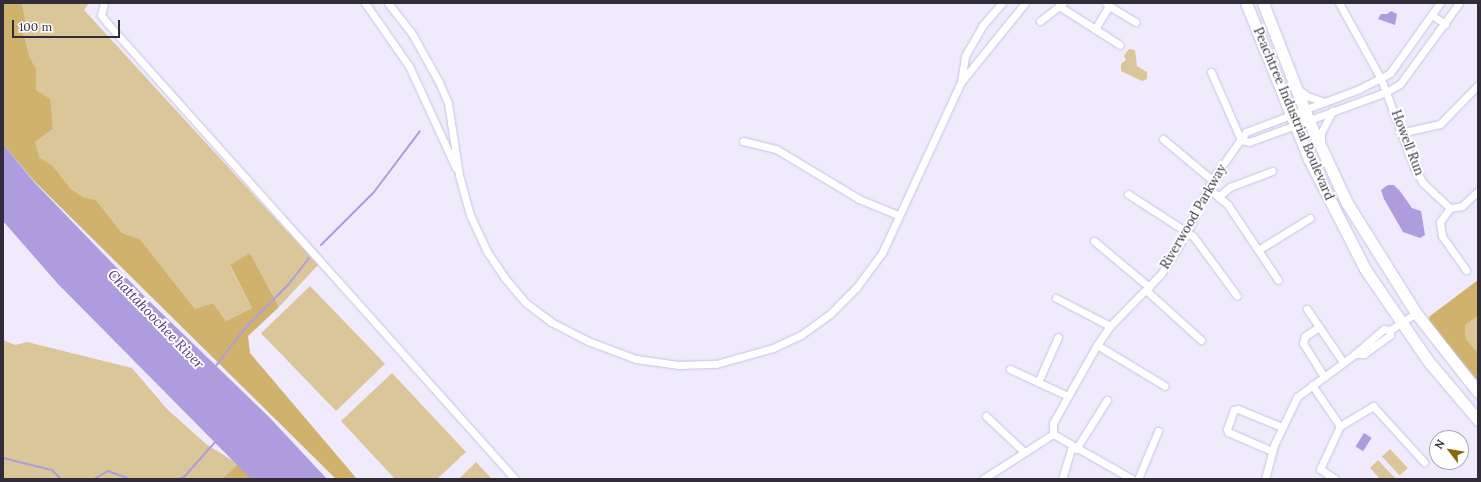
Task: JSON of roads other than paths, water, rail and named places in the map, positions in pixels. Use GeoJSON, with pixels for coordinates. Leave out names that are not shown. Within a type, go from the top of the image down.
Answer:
{"type":"FeatureCollection","features":[{"type":"Feature","properties":{"kind":"highway","name":"Peachtree Industrial Boulevard"},"geometry":{"type":"LineString","coordinates":[[1246,3],[1325,194],[1361,262],[1400,324],[1459,400],[1478,420]]}},
{"type":"Feature","properties":{"kind":"highway","name":"Peachtree Industrial Boulevard"},"geometry":{"type":"LineString","coordinates":[[1262,3],[1306,115],[1347,203],[1416,313],[1478,392]]}},
{"type":"Feature","properties":{"kind":"street"},"geometry":{"type":"LineString","coordinates":[[104,3],[101,15],[108,24],[515,479]]}},
{"type":"Feature","properties":{"kind":"street"},"geometry":{"type":"LineString","coordinates":[[365,3],[410,66],[460,175]]}},
{"type":"Feature","properties":{"kind":"street"},"geometry":{"type":"LineString","coordinates":[[388,3],[411,32],[440,82],[448,104],[460,175],[470,215],[486,250],[504,277],[526,303],[551,322],[588,341],[636,359],[679,365],[716,364],[745,358],[800,335],[830,314],[856,288],[882,253],[898,215],[960,82],[965,56],[982,26],[1002,3]]}},
{"type":"Feature","properties":{"kind":"street"},"geometry":{"type":"LineString","coordinates":[[960,82],[1025,3]]}},
{"type":"Feature","properties":{"kind":"street","name":"Howell Run"},"geometry":{"type":"LineString","coordinates":[[1339,3],[1380,79],[1400,133],[1423,183],[1450,208]]}},
{"type":"Feature","properties":{"kind":"street"},"geometry":{"type":"LineString","coordinates":[[1294,120],[1306,115],[1325,102],[1380,79],[1398,65],[1440,3]]}},
{"type":"Feature","properties":{"kind":"street"},"geometry":{"type":"LineString","coordinates":[[1211,72],[1241,140],[1249,142],[1306,115],[1332,110],[1386,92],[1404,80],[1460,3]]}},
{"type":"Feature","properties":{"kind":"street"},"geometry":{"type":"LineString","coordinates":[[1040,21],[1061,4],[1120,45]]}},
{"type":"Feature","properties":{"kind":"street"},"geometry":{"type":"LineString","coordinates":[[1094,28],[1107,4],[1136,22]]}},
{"type":"Feature","properties":{"kind":"street"},"geometry":{"type":"LineString","coordinates":[[1432,15],[1445,24]]}},
{"type":"Feature","properties":{"kind":"street"},"geometry":{"type":"LineString","coordinates":[[1400,133],[1440,124],[1478,85]]}},
{"type":"Feature","properties":{"kind":"street"},"geometry":{"type":"LineString","coordinates":[[1296,88],[1307,96],[1325,102]]}},
{"type":"Feature","properties":{"kind":"street"},"geometry":{"type":"LineString","coordinates":[[1321,148],[1321,133],[1332,110]]}},
{"type":"Feature","properties":{"kind":"street","name":"Riverwood Parkway"},"geometry":{"type":"LineString","coordinates":[[1053,434],[1053,423],[1097,345],[1110,326],[1148,289],[1161,274],[1187,232],[1212,180],[1246,132],[1294,120]]}},
{"type":"Feature","properties":{"kind":"street"},"geometry":{"type":"LineString","coordinates":[[1163,139],[1212,180]]}},
{"type":"Feature","properties":{"kind":"street"},"geometry":{"type":"LineString","coordinates":[[743,141],[776,149],[859,199],[898,215]]}},
{"type":"Feature","properties":{"kind":"street"},"geometry":{"type":"LineString","coordinates":[[1218,197],[1230,187],[1272,171]]}},
{"type":"Feature","properties":{"kind":"street"},"geometry":{"type":"LineString","coordinates":[[1208,188],[1228,205],[1278,280]]}},
{"type":"Feature","properties":{"kind":"street"},"geometry":{"type":"LineString","coordinates":[[1466,270],[1442,236],[1440,222],[1450,208],[1462,206],[1478,191]]}},
{"type":"Feature","properties":{"kind":"street"},"geometry":{"type":"LineString","coordinates":[[1128,194],[1187,232],[1197,242],[1237,296]]}},
{"type":"Feature","properties":{"kind":"street"},"geometry":{"type":"LineString","coordinates":[[1258,250],[1310,218]]}},
{"type":"Feature","properties":{"kind":"street"},"geometry":{"type":"LineString","coordinates":[[1094,241],[1148,289],[1201,340]]}},
{"type":"Feature","properties":{"kind":"street"},"geometry":{"type":"LineString","coordinates":[[1056,298],[1110,326]]}},
{"type":"Feature","properties":{"kind":"street"},"geometry":{"type":"LineString","coordinates":[[1308,309],[1343,362]]}},
{"type":"Feature","properties":{"kind":"street"},"geometry":{"type":"LineString","coordinates":[[1265,479],[1272,451],[1297,397],[1312,384],[1355,354],[1364,354],[1390,336],[1390,330],[1416,313]]}},
{"type":"Feature","properties":{"kind":"street"},"geometry":{"type":"LineString","coordinates":[[1319,327],[1305,336],[1303,343],[1324,377]]}},
{"type":"Feature","properties":{"kind":"street"},"geometry":{"type":"LineString","coordinates":[[1038,382],[1058,337]]}},
{"type":"Feature","properties":{"kind":"street"},"geometry":{"type":"LineString","coordinates":[[1097,345],[1165,386]]}},
{"type":"Feature","properties":{"kind":"street"},"geometry":{"type":"LineString","coordinates":[[1010,370],[1068,396]]}},
{"type":"Feature","properties":{"kind":"street"},"geometry":{"type":"LineString","coordinates":[[1312,384],[1340,426]]}},
{"type":"Feature","properties":{"kind":"street"},"geometry":{"type":"LineString","coordinates":[[1062,479],[1074,448],[1108,400]]}},
{"type":"Feature","properties":{"kind":"street"},"geometry":{"type":"LineString","coordinates":[[1335,479],[1320,469],[1340,426],[1372,406],[1424,462]]}},
{"type":"Feature","properties":{"kind":"street"},"geometry":{"type":"LineString","coordinates":[[1272,451],[1228,432],[1227,429],[1234,410],[1238,409],[1282,427]]}},
{"type":"Feature","properties":{"kind":"street"},"geometry":{"type":"LineString","coordinates":[[986,416],[1022,451]]}},
{"type":"Feature","properties":{"kind":"street"},"geometry":{"type":"LineString","coordinates":[[1138,479],[1158,431]]}},
{"type":"Feature","properties":{"kind":"street"},"geometry":{"type":"LineString","coordinates":[[983,479],[1022,451],[1053,434],[1074,448],[1132,479]]}},
{"type":"Feature","properties":{"kind":"water"},"geometry":{"type":"Polygon","coordinates":[[[1391,11],[1397,14],[1395,25],[1378,19],[1381,14],[1387,14],[1391,11]]]}},
{"type":"Feature","properties":{"kind":"water","name":"Chattahoochee River"},"geometry":{"type":"Polygon","coordinates":[[[3,144],[34,182],[146,298],[270,418],[327,479],[251,479],[58,284],[3,221],[3,144]]]}},
{"type":"Feature","properties":{"kind":"water"},"geometry":{"type":"Polygon","coordinates":[[[1388,185],[1394,185],[1412,208],[1421,211],[1425,235],[1420,238],[1403,232],[1384,199],[1381,190],[1388,185]]]}},
{"type":"Feature","properties":{"kind":"water"},"geometry":{"type":"Polygon","coordinates":[[[1364,433],[1372,438],[1363,451],[1356,447],[1364,433]]]}},
{"type":"Feature","properties":{"kind":"waterway"},"geometry":{"type":"LineString","coordinates":[[321,245],[374,192],[420,131]]}},
{"type":"Feature","properties":{"kind":"waterway"},"geometry":{"type":"LineString","coordinates":[[215,367],[246,327],[288,285],[309,258]]}},
{"type":"Feature","properties":{"kind":"waterway"},"geometry":{"type":"LineString","coordinates":[[179,479],[184,477],[217,440]]}},
{"type":"Feature","properties":{"kind":"waterway"},"geometry":{"type":"LineString","coordinates":[[3,458],[52,470],[61,479]]}},
{"type":"Feature","properties":{"kind":"waterway"},"geometry":{"type":"LineString","coordinates":[[94,479],[108,471],[130,479]]}}]}
